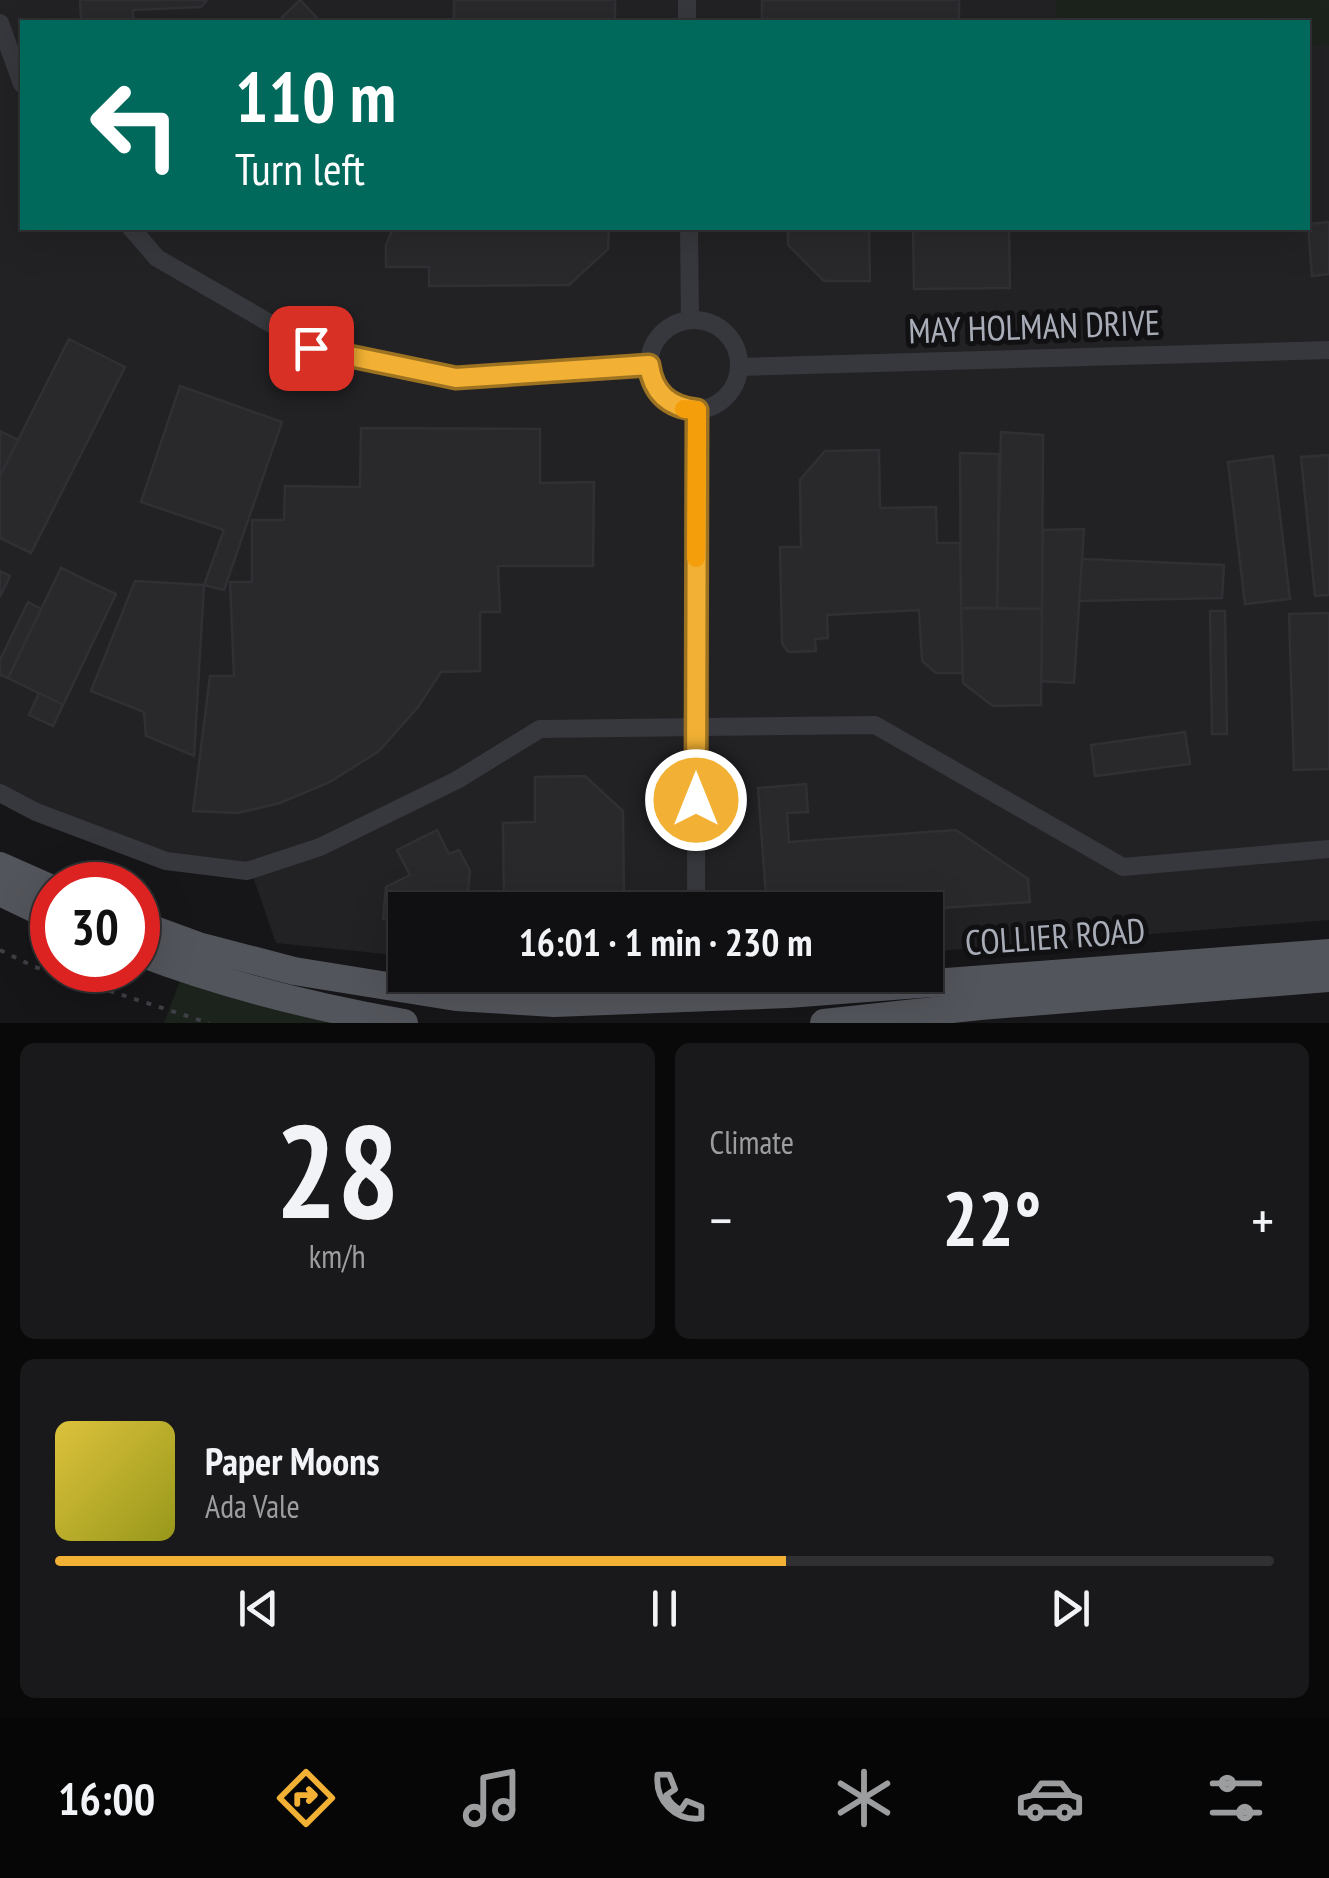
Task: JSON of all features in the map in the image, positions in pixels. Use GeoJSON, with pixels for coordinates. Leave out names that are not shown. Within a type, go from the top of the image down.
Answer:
{"type":"FeatureCollection","features":[{"type":"Feature","properties":{"kind":"main road"},"geometry":{"type":"LineString","coordinates":[[0,866],[30,879]]}},
{"type":"Feature","properties":{"kind":"main road"},"geometry":{"type":"LineString","coordinates":[[0,892],[30,906]]}},
{"type":"Feature","properties":{"kind":"main road","name":"COLLIER ROAD"},"geometry":{"type":"LineString","coordinates":[[160,932],[294,972],[388,987]]}},
{"type":"Feature","properties":{"kind":"main road","name":"COLLIER ROAD"},"geometry":{"type":"LineString","coordinates":[[943,982],[1329,953]]}},
{"type":"Feature","properties":{"kind":"main road"},"geometry":{"type":"LineString","coordinates":[[160,961],[194,974],[318,1008],[404,1023]]}},
{"type":"Feature","properties":{"kind":"main road","name":"COLLIER ROAD"},"geometry":{"type":"LineString","coordinates":[[824,1023],[999,1004],[1329,978]]}},
{"type":"Feature","properties":{"kind":"main road","name":"COLLIER ROAD"},"geometry":{"type":"LineString","coordinates":[[424,992],[554,1003],[646,992]]}},
{"type":"Feature","properties":{"kind":"main road","name":"COLLIER ROAD"},"geometry":{"type":"LineString","coordinates":[[765,992],[814,992]]}},
{"type":"Feature","properties":{"kind":"street"},"geometry":{"type":"LineString","coordinates":[[0,22],[20,78]]}},
{"type":"Feature","properties":{"kind":"street"},"geometry":{"type":"LineString","coordinates":[[134,230],[157,258],[311,348],[456,378],[649,365]]}},
{"type":"Feature","properties":{"kind":"street"},"geometry":{"type":"LineString","coordinates":[[689,230],[690,319]]}},
{"type":"Feature","properties":{"kind":"street"},"geometry":{"type":"LineString","coordinates":[[690,319],[706,320],[731,338],[740,367],[727,397],[697,410],[682,408],[658,392],[649,365],[660,334],[690,319]]}},
{"type":"Feature","properties":{"kind":"street","name":"MAY HOLMAN DRIVE"},"geometry":{"type":"LineString","coordinates":[[740,367],[1329,350]]}},
{"type":"Feature","properties":{"kind":"street"},"geometry":{"type":"LineString","coordinates":[[696,892],[697,410]]}},
{"type":"Feature","properties":{"kind":"street"},"geometry":{"type":"LineString","coordinates":[[0,793],[36,812],[166,861],[247,871],[320,848],[457,780],[540,729],[876,726],[1122,867],[1329,850]]}},
{"type":"Feature","properties":{"kind":"path"},"geometry":{"type":"LineString","coordinates":[[0,950],[35,968],[210,1023]]}},
{"type":"Feature","properties":{"kind":"shaded area"},"geometry":{"type":"Polygon","coordinates":[[[0,0],[1329,0],[1329,920],[943,951],[943,892],[388,892],[388,954],[276,943],[252,874],[162,861],[0,794],[0,0]]]}},
{"type":"Feature","properties":{"kind":"shaded area"},"geometry":{"type":"Polygon","coordinates":[[[1056,0],[1329,0],[1329,45],[1310,46],[1310,20],[1057,20],[1056,0]]]}},
{"type":"Feature","properties":{"kind":"shaded area"},"geometry":{"type":"Polygon","coordinates":[[[184,970],[365,1023],[164,1023],[184,970]]]}},
{"type":"Feature","properties":{"kind":"building"},"geometry":{"type":"Polygon","coordinates":[[[80,0],[207,0],[201,7],[133,10],[133,20],[81,20],[80,0]]]}},
{"type":"Feature","properties":{"kind":"building"},"geometry":{"type":"Polygon","coordinates":[[[300,0],[319,20],[279,20],[300,0]]]}},
{"type":"Feature","properties":{"kind":"building"},"geometry":{"type":"Polygon","coordinates":[[[454,0],[615,0],[615,20],[454,20],[454,0]]]}},
{"type":"Feature","properties":{"kind":"building"},"geometry":{"type":"Polygon","coordinates":[[[762,0],[959,0],[959,20],[762,20],[762,0]]]}},
{"type":"Feature","properties":{"kind":"building"},"geometry":{"type":"Polygon","coordinates":[[[1329,222],[1329,274],[1312,276],[1310,224],[1329,222]]]}},
{"type":"Feature","properties":{"kind":"building"},"geometry":{"type":"Polygon","coordinates":[[[392,230],[609,230],[608,249],[569,285],[429,286],[429,267],[386,267],[386,245],[392,230]]]}},
{"type":"Feature","properties":{"kind":"building"},"geometry":{"type":"Polygon","coordinates":[[[788,230],[869,230],[870,281],[824,281],[788,245],[788,230]]]}},
{"type":"Feature","properties":{"kind":"building"},"geometry":{"type":"Polygon","coordinates":[[[913,230],[1009,230],[1010,288],[914,289],[913,230]]]}},
{"type":"Feature","properties":{"kind":"building"},"geometry":{"type":"Polygon","coordinates":[[[69,339],[125,367],[31,553],[0,538],[0,476],[69,339]]]}},
{"type":"Feature","properties":{"kind":"building"},"geometry":{"type":"Polygon","coordinates":[[[180,386],[282,422],[224,590],[204,585],[224,530],[141,502],[180,386]]]}},
{"type":"Feature","properties":{"kind":"building"},"geometry":{"type":"Polygon","coordinates":[[[361,428],[540,429],[540,483],[594,482],[593,566],[498,566],[500,612],[480,612],[480,671],[441,672],[418,707],[379,751],[330,782],[280,803],[238,813],[193,811],[210,676],[234,676],[230,582],[252,582],[252,520],[284,520],[285,486],[360,487],[361,428]]]}},
{"type":"Feature","properties":{"kind":"building"},"geometry":{"type":"Polygon","coordinates":[[[0,431],[18,440],[0,476],[0,431]]]}},
{"type":"Feature","properties":{"kind":"building"},"geometry":{"type":"Polygon","coordinates":[[[1001,432],[1043,435],[1042,609],[997,608],[1001,432]]]}},
{"type":"Feature","properties":{"kind":"building"},"geometry":{"type":"Polygon","coordinates":[[[879,450],[880,508],[936,507],[937,543],[960,543],[963,673],[936,673],[922,661],[919,610],[827,615],[828,638],[815,639],[816,651],[788,652],[782,643],[780,547],[801,547],[800,480],[825,451],[879,450]]]}},
{"type":"Feature","properties":{"kind":"building"},"geometry":{"type":"Polygon","coordinates":[[[960,453],[999,454],[997,608],[961,608],[960,453]]]}},
{"type":"Feature","properties":{"kind":"building"},"geometry":{"type":"Polygon","coordinates":[[[1329,455],[1329,595],[1315,596],[1301,457],[1329,455]]]}},
{"type":"Feature","properties":{"kind":"building"},"geometry":{"type":"Polygon","coordinates":[[[1273,456],[1290,599],[1245,604],[1228,462],[1273,456]]]}},
{"type":"Feature","properties":{"kind":"building"},"geometry":{"type":"Polygon","coordinates":[[[1084,529],[1074,683],[1041,681],[1043,530],[1084,529]]]}},
{"type":"Feature","properties":{"kind":"building"},"geometry":{"type":"Polygon","coordinates":[[[1082,559],[1224,565],[1222,598],[1079,601],[1082,559]]]}},
{"type":"Feature","properties":{"kind":"building"},"geometry":{"type":"Polygon","coordinates":[[[61,568],[116,594],[63,705],[8,678],[61,568]]]}},
{"type":"Feature","properties":{"kind":"building"},"geometry":{"type":"Polygon","coordinates":[[[0,571],[10,576],[0,597],[0,571]]]}},
{"type":"Feature","properties":{"kind":"building"},"geometry":{"type":"Polygon","coordinates":[[[135,581],[204,585],[194,756],[146,736],[144,712],[91,691],[135,581]]]}},
{"type":"Feature","properties":{"kind":"building"},"geometry":{"type":"Polygon","coordinates":[[[28,602],[41,609],[8,678],[0,675],[0,660],[28,602]]]}},
{"type":"Feature","properties":{"kind":"building"},"geometry":{"type":"Polygon","coordinates":[[[961,608],[1042,609],[1041,705],[993,706],[963,683],[961,608]]]}},
{"type":"Feature","properties":{"kind":"building"},"geometry":{"type":"Polygon","coordinates":[[[1210,611],[1225,611],[1227,734],[1212,734],[1210,611]]]}},
{"type":"Feature","properties":{"kind":"building"},"geometry":{"type":"Polygon","coordinates":[[[1329,613],[1329,769],[1294,770],[1289,614],[1329,613]]]}},
{"type":"Feature","properties":{"kind":"building"},"geometry":{"type":"Polygon","coordinates":[[[39,693],[63,705],[53,726],[29,715],[39,693]]]}},
{"type":"Feature","properties":{"kind":"building"},"geometry":{"type":"Polygon","coordinates":[[[1185,732],[1190,764],[1095,776],[1091,745],[1185,732]]]}},
{"type":"Feature","properties":{"kind":"building"},"geometry":{"type":"Polygon","coordinates":[[[585,776],[623,811],[624,892],[504,892],[503,823],[535,822],[535,777],[585,776]]]}},
{"type":"Feature","properties":{"kind":"building"},"geometry":{"type":"Polygon","coordinates":[[[806,784],[808,812],[787,813],[789,842],[956,830],[1028,879],[1030,902],[943,908],[943,892],[766,892],[758,788],[806,784]]]}},
{"type":"Feature","properties":{"kind":"building"},"geometry":{"type":"Polygon","coordinates":[[[437,830],[449,854],[459,850],[470,871],[468,892],[388,892],[388,919],[383,919],[386,887],[410,875],[397,850],[437,830]]]}},
{"type":"Feature","properties":{"kind":"slow traffic"},"geometry":{"type":"LineString","coordinates":[[684,409],[697,410],[696,558]]}},
{"type":"Feature","properties":{"kind":"route"},"geometry":{"type":"LineString","coordinates":[[311,348],[456,378],[649,365],[658,392],[682,408],[697,410],[696,800]]}}]}
